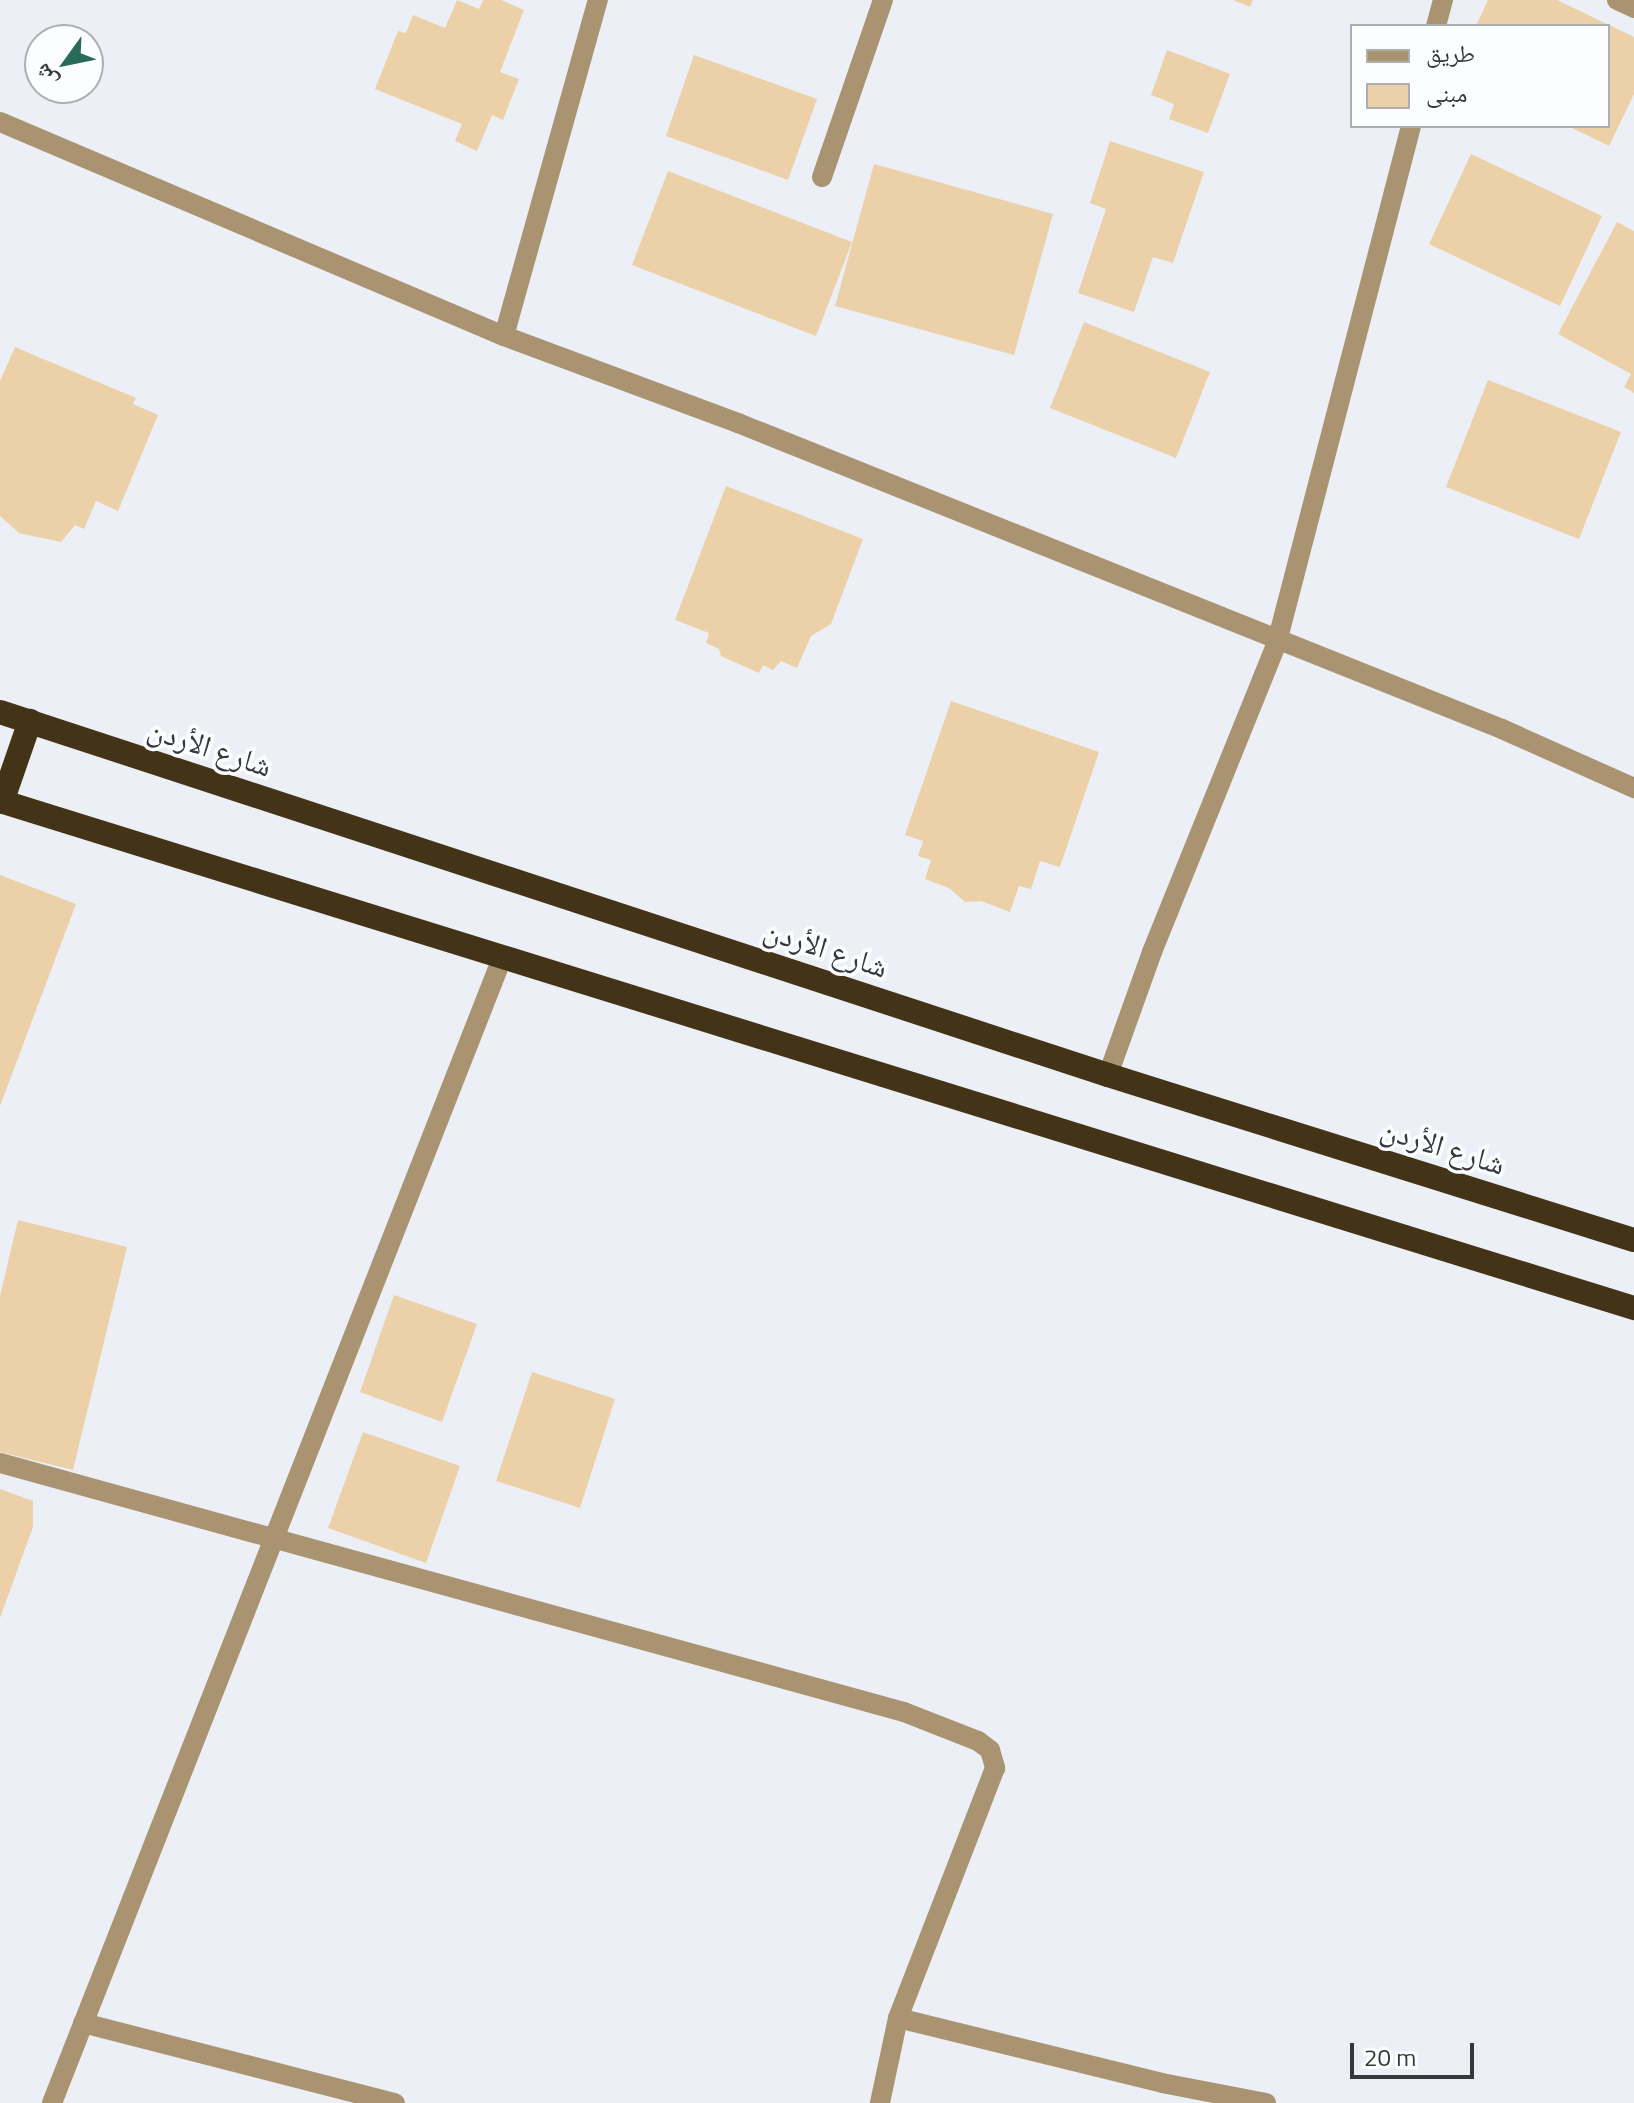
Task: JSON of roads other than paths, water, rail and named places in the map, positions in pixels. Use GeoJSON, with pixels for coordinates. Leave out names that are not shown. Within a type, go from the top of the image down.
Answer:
{"type":"FeatureCollection","features":[{"type":"Feature","properties":{"kind":"highway","name":"شارع الأردن"},"geometry":{"type":"LineString","coordinates":[[0,712],[1108,1075],[1634,1240]]}},
{"type":"Feature","properties":{"kind":"highway"},"geometry":{"type":"LineString","coordinates":[[30,721],[1,802],[1634,1308]]}},
{"type":"Feature","properties":{"kind":"street"},"geometry":{"type":"LineString","coordinates":[[504,336],[598,0]]}},
{"type":"Feature","properties":{"kind":"street"},"geometry":{"type":"LineString","coordinates":[[822,177],[883,0]]}},
{"type":"Feature","properties":{"kind":"street"},"geometry":{"type":"LineString","coordinates":[[1437,24],[1443,0]]}},
{"type":"Feature","properties":{"kind":"street"},"geometry":{"type":"LineString","coordinates":[[1617,0],[1634,8]]}},
{"type":"Feature","properties":{"kind":"street"},"geometry":{"type":"LineString","coordinates":[[0,122],[504,336],[738,423],[1277,642],[1502,729],[1634,788]]}},
{"type":"Feature","properties":{"kind":"street"},"geometry":{"type":"LineString","coordinates":[[1108,1075],[1152,952],[1277,642],[1410,128]]}},
{"type":"Feature","properties":{"kind":"street"},"geometry":{"type":"LineString","coordinates":[[52,2103],[503,956]]}},
{"type":"Feature","properties":{"kind":"street"},"geometry":{"type":"LineString","coordinates":[[0,1463],[904,1712],[978,1741],[990,1750],[995,1768],[898,2018],[880,2103]]}},
{"type":"Feature","properties":{"kind":"street"},"geometry":{"type":"LineString","coordinates":[[898,2018],[1162,2083],[1266,2103]]}},
{"type":"Feature","properties":{"kind":"street"},"geometry":{"type":"LineString","coordinates":[[83,2023],[395,2103]]}}]}
